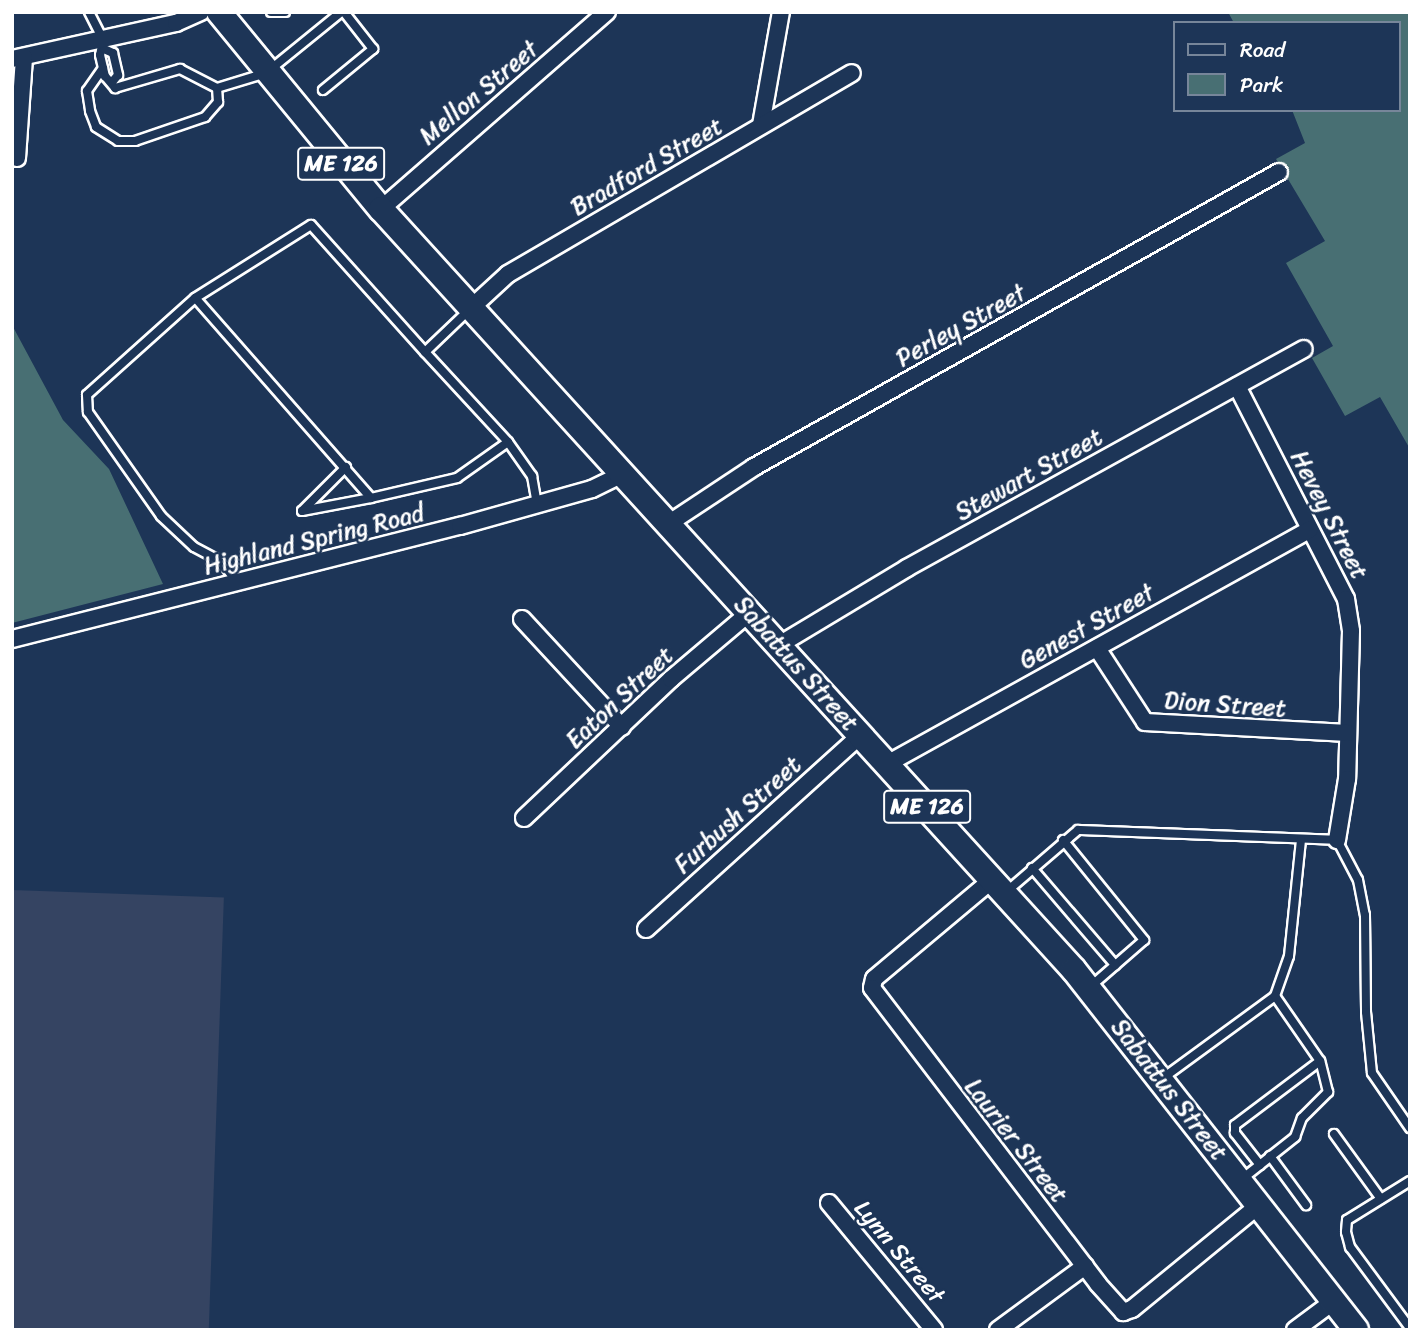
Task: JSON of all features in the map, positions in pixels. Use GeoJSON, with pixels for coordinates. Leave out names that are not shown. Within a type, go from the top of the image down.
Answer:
{"type":"FeatureCollection","features":[{"type":"Feature","properties":{"kind":"main road","name":"Sabattus Street"},"geometry":{"type":"LineString","coordinates":[[219,12],[266,73],[381,209],[1089,988],[1356,1330]]}},
{"type":"Feature","properties":{"kind":"street"},"geometry":{"type":"LineString","coordinates":[[17,158],[18,58],[104,45],[176,23],[201,12]]}},
{"type":"Feature","properties":{"kind":"street","name":"Mellon Street"},"geometry":{"type":"LineString","coordinates":[[381,209],[607,12]]}},
{"type":"Feature","properties":{"kind":"street"},"geometry":{"type":"LineString","coordinates":[[761,125],[781,12]]}},
{"type":"Feature","properties":{"kind":"street","name":"Bradford Street"},"geometry":{"type":"LineString","coordinates":[[471,308],[508,274],[852,73]]}},
{"type":"Feature","properties":{"kind":"street","name":"Perley Street"},"geometry":{"type":"LineString","coordinates":[[668,524],[754,467],[1279,172]]}},
{"type":"Feature","properties":{"kind":"street","name":"Stewart Street"},"geometry":{"type":"LineString","coordinates":[[779,645],[907,568],[1304,349]]}},
{"type":"Feature","properties":{"kind":"street","name":"Hevey Street"},"geometry":{"type":"LineString","coordinates":[[1237,386],[1346,599],[1351,631],[1349,733],[1345,804],[1337,839]]}},
{"type":"Feature","properties":{"kind":"street","name":"Highland Spring Road"},"geometry":{"type":"LineString","coordinates":[[12,639],[537,504],[592,489],[623,474]]}},
{"type":"Feature","properties":{"kind":"street","name":"Genest Street"},"geometry":{"type":"LineString","coordinates":[[887,764],[1310,530]]}},
{"type":"Feature","properties":{"kind":"street","name":"Eaton Street"},"geometry":{"type":"LineString","coordinates":[[524,818],[749,613]]}},
{"type":"Feature","properties":{"kind":"street"},"geometry":{"type":"LineString","coordinates":[[522,619],[622,727]]}},
{"type":"Feature","properties":{"kind":"street","name":"Dion Street"},"geometry":{"type":"LineString","coordinates":[[1097,648],[1145,722],[1349,733]]}},
{"type":"Feature","properties":{"kind":"street","name":"Furbush Street"},"geometry":{"type":"LineString","coordinates":[[646,929],[861,735]]}},
{"type":"Feature","properties":{"kind":"street","name":"Laurier Street"},"geometry":{"type":"LineString","coordinates":[[999,886],[874,979],[872,988],[1118,1309],[1127,1311],[1259,1205]]}},
{"type":"Feature","properties":{"kind":"street","name":"Lynn Street"},"geometry":{"type":"LineString","coordinates":[[829,1203],[934,1330]]}},
{"type":"Feature","properties":{"kind":"street"},"geometry":{"type":"LineString","coordinates":[[998,1330],[1085,1266]]}},
{"type":"Feature","properties":{"kind":"street"},"geometry":{"type":"LineString","coordinates":[[1295,1330],[1334,1301]]}},
{"type":"Feature","properties":{"kind":"lane"},"geometry":{"type":"LineString","coordinates":[[89,12],[104,45],[113,53],[118,75],[113,81]]}},
{"type":"Feature","properties":{"kind":"lane"},"geometry":{"type":"LineString","coordinates":[[271,12],[285,12]]}},
{"type":"Feature","properties":{"kind":"lane"},"geometry":{"type":"LineString","coordinates":[[104,45],[100,55],[103,68],[115,88],[180,69],[217,88],[266,73],[342,12],[373,49],[323,90]]}},
{"type":"Feature","properties":{"kind":"lane"},"geometry":{"type":"LineString","coordinates":[[103,68],[87,90],[90,111],[96,127],[118,141],[135,141],[205,117],[218,102],[217,88]]}},
{"type":"Feature","properties":{"kind":"lane"},"geometry":{"type":"LineString","coordinates":[[237,583],[222,562],[194,547],[161,516],[88,412],[87,395],[195,298],[311,225],[508,442],[532,476],[537,504]]}},
{"type":"Feature","properties":{"kind":"lane"},"geometry":{"type":"LineString","coordinates":[[195,298],[371,498]]}},
{"type":"Feature","properties":{"kind":"lane"},"geometry":{"type":"LineString","coordinates":[[425,352],[471,308]]}},
{"type":"Feature","properties":{"kind":"lane"},"geometry":{"type":"LineString","coordinates":[[345,467],[302,511],[457,478],[508,442]]}},
{"type":"Feature","properties":{"kind":"lane"},"geometry":{"type":"LineString","coordinates":[[999,886],[1032,868],[1078,830],[1301,840],[1337,839],[1358,880],[1365,915],[1366,1012],[1372,1073],[1410,1128]]}},
{"type":"Feature","properties":{"kind":"lane"},"geometry":{"type":"LineString","coordinates":[[1063,840],[1144,940],[1089,988]]}},
{"type":"Feature","properties":{"kind":"lane"},"geometry":{"type":"LineString","coordinates":[[1161,1079],[1275,996],[1289,956],[1301,840]]}},
{"type":"Feature","properties":{"kind":"lane"},"geometry":{"type":"LineString","coordinates":[[1032,868],[1115,965]]}},
{"type":"Feature","properties":{"kind":"lane"},"geometry":{"type":"LineString","coordinates":[[1240,1181],[1295,1137],[1302,1118],[1328,1092],[1320,1061],[1275,996]]}},
{"type":"Feature","properties":{"kind":"lane"},"geometry":{"type":"LineString","coordinates":[[1260,1165],[1235,1133],[1235,1125],[1320,1061]]}},
{"type":"Feature","properties":{"kind":"lane"},"geometry":{"type":"LineString","coordinates":[[1334,1134],[1381,1199]]}},
{"type":"Feature","properties":{"kind":"lane"},"geometry":{"type":"LineString","coordinates":[[1270,1156],[1306,1205]]}},
{"type":"Feature","properties":{"kind":"lane"},"geometry":{"type":"LineString","coordinates":[[1410,1195],[1406,1184],[1347,1220],[1346,1232],[1350,1247],[1410,1328]]}},
{"type":"Feature","properties":{"kind":"shaded area"},"geometry":{"type":"Polygon","coordinates":[[[12,890],[224,897],[209,1330],[12,1330],[12,890]]]}},
{"type":"Feature","properties":{"kind":"green space"},"geometry":{"type":"Polygon","coordinates":[[[1228,12],[1410,12],[1410,449],[1380,397],[1345,416],[1312,358],[1333,346],[1286,263],[1325,241],[1276,159],[1305,143],[1293,112],[1401,112],[1401,21],[1233,21],[1228,12]]]}},
{"type":"Feature","properties":{"kind":"green space"},"geometry":{"type":"Polygon","coordinates":[[[12,325],[63,420],[109,469],[163,584],[12,623],[12,325]]]}}]}
